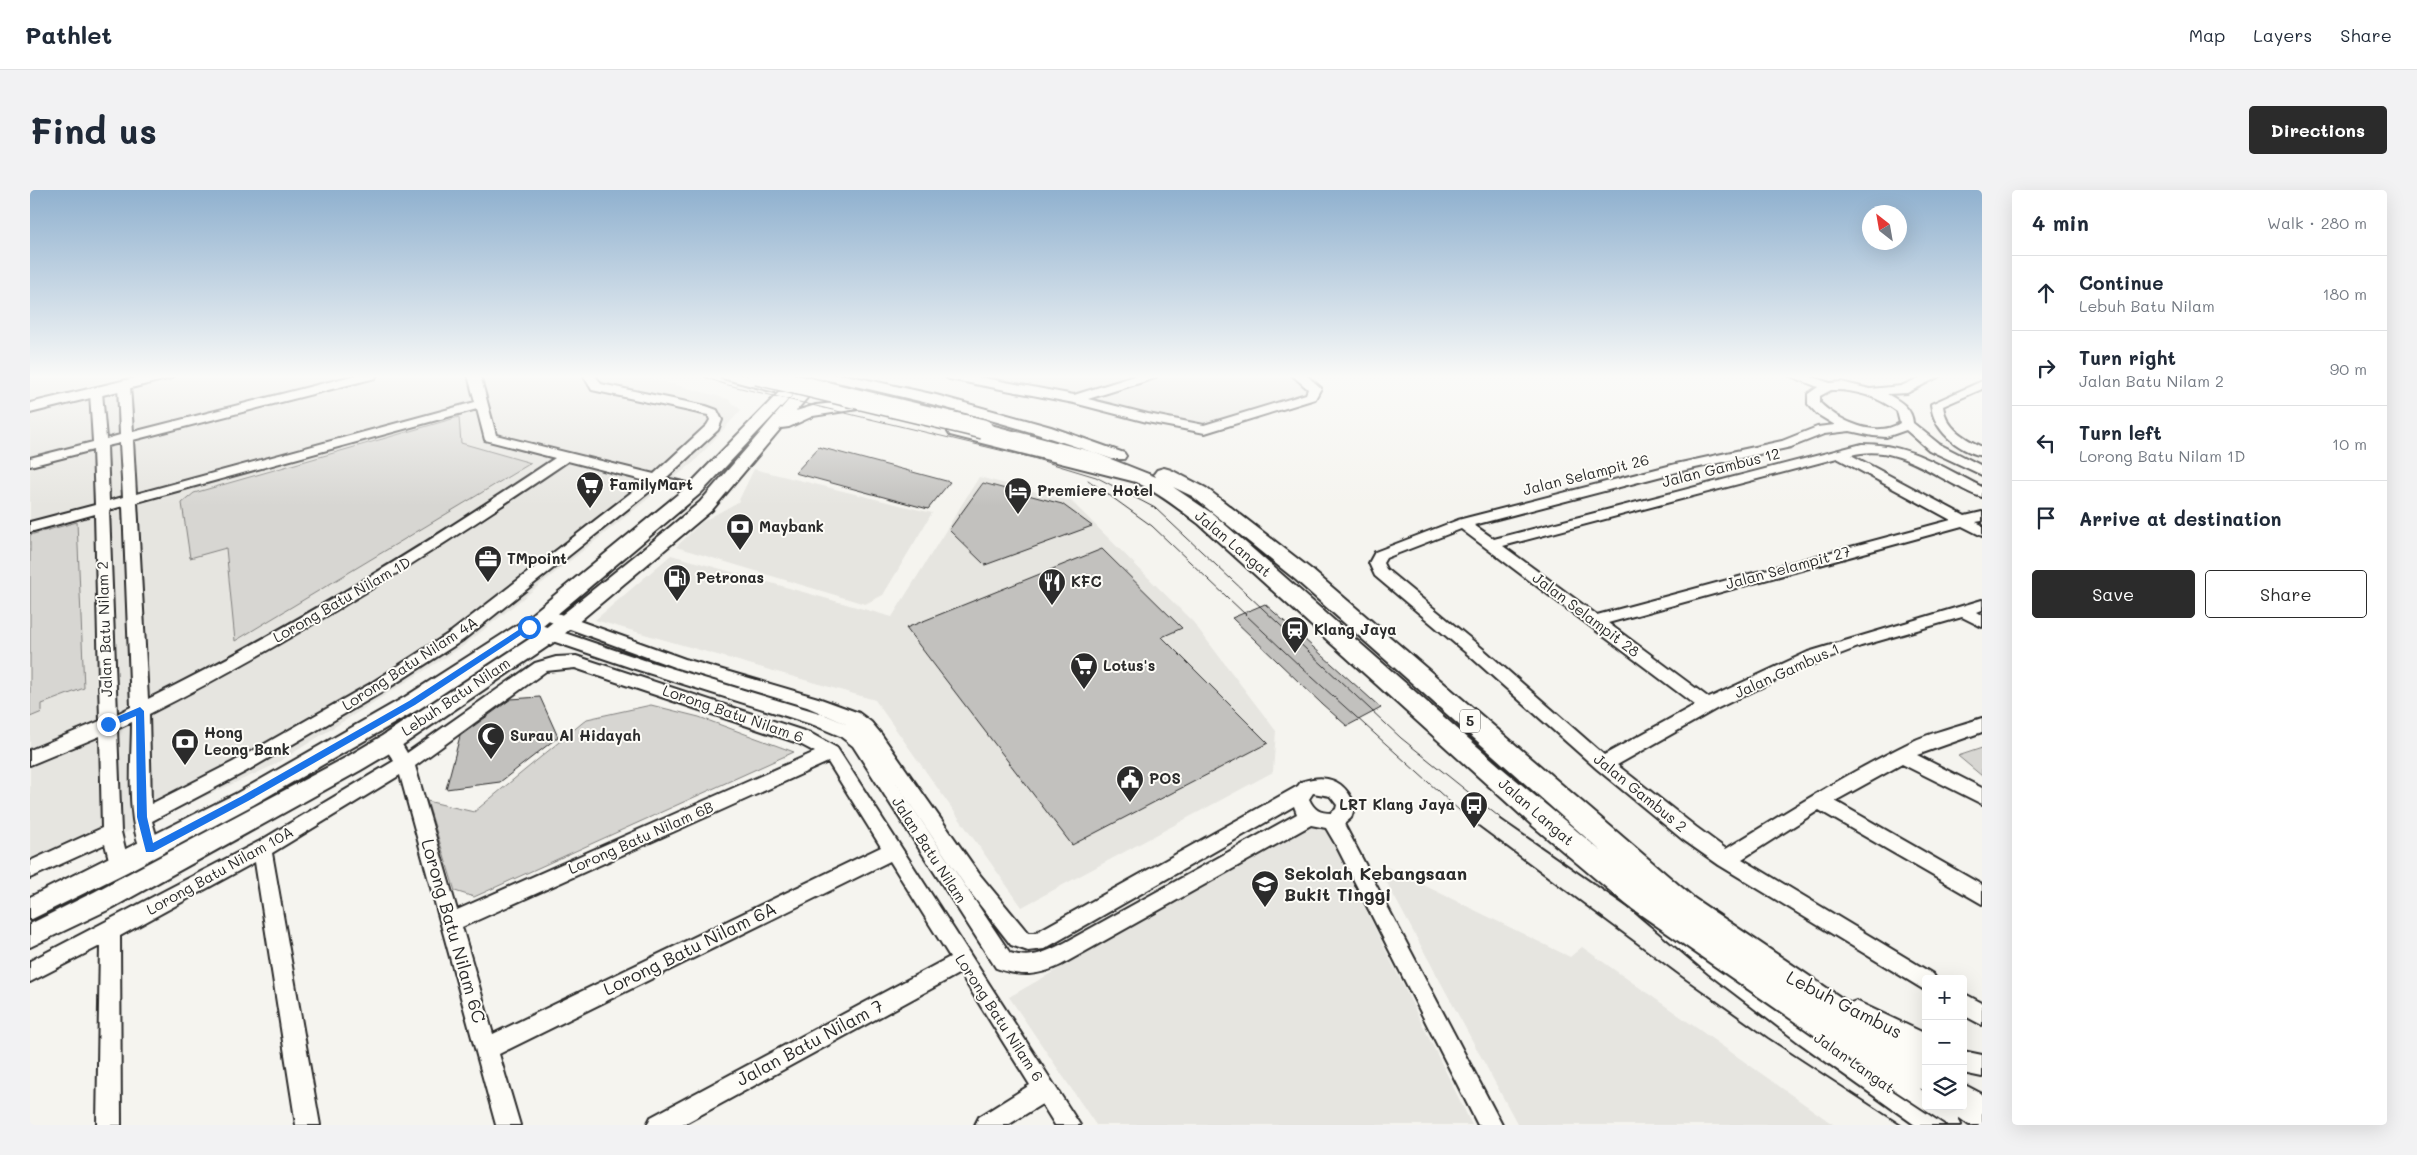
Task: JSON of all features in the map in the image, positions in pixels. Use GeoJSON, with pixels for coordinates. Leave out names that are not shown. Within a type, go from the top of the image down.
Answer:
{"type":"FeatureCollection","features":[{"type":"Feature","properties":{"kind":"highway","name":"Jalan Langat"},"geometry":{"type":"LineString","coordinates":[[949,419],[985,426],[1110,464],[1146,480],[1206,519],[1590,860],[1687,939],[1858,1068],[1944,1125]]}},
{"type":"Feature","properties":{"kind":"highway","name":"Jalan Langat"},"geometry":{"type":"LineString","coordinates":[[950,419],[1118,456],[1156,470],[1199,492],[1304,575],[1685,908],[1762,964],[1922,1073]]}},
{"type":"Feature","properties":{"kind":"highway"},"geometry":{"type":"LineString","coordinates":[[1967,1104],[1982,1114]]}},
{"type":"Feature","properties":{"kind":"main road","name":"Lebuh Batu Nilam"},"geometry":{"type":"LineString","coordinates":[[30,936],[279,805],[390,742],[548,624],[695,489],[762,419]]}},
{"type":"Feature","properties":{"kind":"main road","name":"Lebuh Batu Nilam"},"geometry":{"type":"LineString","coordinates":[[30,909],[245,799],[412,703],[529,627],[566,621],[706,506],[768,436],[777,419]]}},
{"type":"Feature","properties":{"kind":"main road"},"geometry":{"type":"LineString","coordinates":[[768,436],[790,419]]}},
{"type":"Feature","properties":{"kind":"main road","name":"Jalan Langat"},"geometry":{"type":"LineString","coordinates":[[904,419],[1146,480]]}},
{"type":"Feature","properties":{"kind":"main road","name":"Jalan Langat"},"geometry":{"type":"LineString","coordinates":[[1007,419],[1070,438],[1118,456]]}},
{"type":"Feature","properties":{"kind":"main road"},"geometry":{"type":"LineString","coordinates":[[119,865],[120,872],[128,874],[180,858]]}},
{"type":"Feature","properties":{"kind":"street","name":"Jalan Batu Nilam 2"},"geometry":{"type":"LineString","coordinates":[[99,419],[112,832],[119,865]]}},
{"type":"Feature","properties":{"kind":"street","name":"Jalan Batu Nilam 2"},"geometry":{"type":"LineString","coordinates":[[125,419],[140,711],[142,817],[150,849]]}},
{"type":"Feature","properties":{"kind":"street"},"geometry":{"type":"LineString","coordinates":[[30,462],[199,419]]}},
{"type":"Feature","properties":{"kind":"street"},"geometry":{"type":"LineString","coordinates":[[30,527],[427,419]]}},
{"type":"Feature","properties":{"kind":"street"},"geometry":{"type":"LineString","coordinates":[[485,419],[490,437],[566,458],[695,489]]}},
{"type":"Feature","properties":{"kind":"street","name":"Lorong Batu Nilam 4A"},"geometry":{"type":"LineString","coordinates":[[142,817],[240,767],[376,688],[457,636],[657,479],[713,427],[715,419]]}},
{"type":"Feature","properties":{"kind":"street"},"geometry":{"type":"LineString","coordinates":[[1154,419],[1205,429],[1241,419]]}},
{"type":"Feature","properties":{"kind":"street"},"geometry":{"type":"LineString","coordinates":[[1822,430],[1825,419]]}},
{"type":"Feature","properties":{"kind":"street"},"geometry":{"type":"LineString","coordinates":[[1833,419],[1850,427],[1886,432],[1934,447],[1982,471]]}},
{"type":"Feature","properties":{"kind":"street"},"geometry":{"type":"LineString","coordinates":[[1886,432],[1903,428],[1907,424],[1908,419]]}},
{"type":"Feature","properties":{"kind":"street"},"geometry":{"type":"LineString","coordinates":[[1939,419],[1941,424],[1961,441],[1982,452]]}},
{"type":"Feature","properties":{"kind":"street"},"geometry":{"type":"LineString","coordinates":[[1907,424],[1934,447]]}},
{"type":"Feature","properties":{"kind":"street","name":"Jalan Selampit 26"},"geometry":{"type":"LineString","coordinates":[[1380,572],[1376,563],[1380,555],[1463,523],[1746,452],[1786,444],[1822,430],[1850,427]]}},
{"type":"Feature","properties":{"kind":"street","name":"Jalan Gambus 12"},"geometry":{"type":"LineString","coordinates":[[1492,544],[1862,448],[1881,448],[1905,453],[1982,493]]}},
{"type":"Feature","properties":{"kind":"street"},"geometry":{"type":"LineString","coordinates":[[1746,452],[1774,471]]}},
{"type":"Feature","properties":{"kind":"street"},"geometry":{"type":"LineString","coordinates":[[1839,454],[1982,531]]}},
{"type":"Feature","properties":{"kind":"street","name":"Lorong Batu Nilam 1D"},"geometry":{"type":"LineString","coordinates":[[30,758],[140,711],[240,659],[348,599],[448,537],[566,458]]}},
{"type":"Feature","properties":{"kind":"street","name":"Jalan Selampit 27"},"geometry":{"type":"LineString","coordinates":[[1595,621],[1982,516]]}},
{"type":"Feature","properties":{"kind":"street","name":"Jalan Selampit 28"},"geometry":{"type":"LineString","coordinates":[[1463,523],[1709,707]]}},
{"type":"Feature","properties":{"kind":"street","name":"Jalan Gambus 2"},"geometry":{"type":"LineString","coordinates":[[1380,572],[1477,653],[1604,764],[1689,833],[1726,859],[1922,979]]}},
{"type":"Feature","properties":{"kind":"street","name":"Jalan Gambus 1"},"geometry":{"type":"LineString","coordinates":[[1604,764],[1767,677],[1854,642],[1982,605]]}},
{"type":"Feature","properties":{"kind":"street"},"geometry":{"type":"LineString","coordinates":[[1964,611],[1982,622]]}},
{"type":"Feature","properties":{"kind":"street","name":"Jalan Batu Nilam"},"geometry":{"type":"LineString","coordinates":[[566,621],[680,663],[812,702],[853,718],[865,727],[875,739],[974,881],[1018,938],[1028,942]]}},
{"type":"Feature","properties":{"kind":"street","name":"Jalan Batu Nilam"},"geometry":{"type":"LineString","coordinates":[[548,624],[717,688],[820,720],[846,731],[859,741],[999,956],[1003,961],[1023,967]]}},
{"type":"Feature","properties":{"kind":"street","name":"Lorong Batu Nilam 6"},"geometry":{"type":"LineString","coordinates":[[406,763],[541,667],[556,663],[576,662],[720,708],[804,738],[831,753],[1068,1125]]}},
{"type":"Feature","properties":{"kind":"street"},"geometry":{"type":"LineString","coordinates":[[717,688],[720,708]]}},
{"type":"Feature","properties":{"kind":"street"},"geometry":{"type":"LineString","coordinates":[[1726,859],[1901,755],[1930,742],[1982,725]]}},
{"type":"Feature","properties":{"kind":"street","name":"Lorong Batu Nilam 6C"},"geometry":{"type":"LineString","coordinates":[[390,742],[406,763],[508,1125]]}},
{"type":"Feature","properties":{"kind":"street","name":"Lorong Batu Nilam 6B"},"geometry":{"type":"LineString","coordinates":[[450,923],[831,753]]}},
{"type":"Feature","properties":{"kind":"street"},"geometry":{"type":"LineString","coordinates":[[1901,755],[1982,797]]}},
{"type":"Feature","properties":{"kind":"street","name":"Lorong Batu Nilam 10A"},"geometry":{"type":"LineString","coordinates":[[30,972],[110,931],[262,848],[406,763]]}},
{"type":"Feature","properties":{"kind":"street"},"geometry":{"type":"LineString","coordinates":[[1302,792],[1301,806],[1310,816],[1323,822],[1332,822],[1340,819],[1345,814],[1347,807],[1340,793],[1324,785],[1307,787],[1302,792],[1037,942],[1028,942],[1023,967],[1038,965],[1073,949],[1310,816]]}},
{"type":"Feature","properties":{"kind":"street"},"geometry":{"type":"LineString","coordinates":[[1819,802],[1982,895]]}},
{"type":"Feature","properties":{"kind":"street"},"geometry":{"type":"LineString","coordinates":[[1332,822],[1348,847],[1490,1125]]}},
{"type":"Feature","properties":{"kind":"street"},"geometry":{"type":"LineString","coordinates":[[30,870],[112,832]]}},
{"type":"Feature","properties":{"kind":"street"},"geometry":{"type":"LineString","coordinates":[[262,848],[308,1125]]}},
{"type":"Feature","properties":{"kind":"street","name":"Lorong Batu Nilam 6A"},"geometry":{"type":"LineString","coordinates":[[486,1049],[894,850]]}},
{"type":"Feature","properties":{"kind":"street"},"geometry":{"type":"LineString","coordinates":[[109,1125],[110,931]]}},
{"type":"Feature","properties":{"kind":"street","name":"Jalan Batu Nilam 7"},"geometry":{"type":"LineString","coordinates":[[658,1125],[962,961]]}},
{"type":"Feature","properties":{"kind":"street","name":"Lebuh Gambus"},"geometry":{"type":"LineString","coordinates":[[1762,964],[1922,1044]]}},
{"type":"Feature","properties":{"kind":"street"},"geometry":{"type":"LineString","coordinates":[[1967,1006],[1982,1015]]}},
{"type":"Feature","properties":{"kind":"street"},"geometry":{"type":"LineString","coordinates":[[1967,1063],[1982,1066]]}},
{"type":"Feature","properties":{"kind":"street"},"geometry":{"type":"LineString","coordinates":[[987,1125],[1045,1089]]}},
{"type":"Feature","properties":{"kind":"shaded area"},"geometry":{"type":"Polygon","coordinates":[[[30,419],[733,419],[694,462],[462,647],[272,766],[30,876],[30,419]]]}},
{"type":"Feature","properties":{"kind":"shaded area"},"geometry":{"type":"Polygon","coordinates":[[[453,419],[459,419],[461,443],[531,463],[235,641],[226,548],[190,558],[182,503],[194,493],[453,419]]]}},
{"type":"Feature","properties":{"kind":"shaded area"},"geometry":{"type":"Polygon","coordinates":[[[1169,419],[1231,419],[1205,427],[1169,419]]]}},
{"type":"Feature","properties":{"kind":"shaded area"},"geometry":{"type":"Polygon","coordinates":[[[754,469],[932,513],[883,595],[865,604],[676,547],[702,522],[738,502],[754,469]]]}},
{"type":"Feature","properties":{"kind":"shaded area"},"geometry":{"type":"Polygon","coordinates":[[[979,477],[1071,501],[1193,622],[1276,731],[1273,772],[1022,907],[875,700],[595,620],[671,555],[892,617],[979,477]]]}},
{"type":"Feature","properties":{"kind":"shaded area"},"geometry":{"type":"Polygon","coordinates":[[[77,522],[84,688],[42,704],[42,712],[30,717],[30,535],[77,522]]]}},
{"type":"Feature","properties":{"kind":"shaded area"},"geometry":{"type":"Polygon","coordinates":[[[651,705],[699,717],[794,752],[474,897],[455,891],[427,801],[474,812],[587,719],[651,705]]]}},
{"type":"Feature","properties":{"kind":"shaded area"},"geometry":{"type":"Polygon","coordinates":[[[1982,748],[1982,776],[1958,756],[1982,748]]]}},
{"type":"Feature","properties":{"kind":"shaded area","name":"Sekolah Kebangsaan Bukit Tinggi"},"geometry":{"type":"Polygon","coordinates":[[[1321,819],[1472,1125],[1096,1125],[1009,997],[1321,819]]]}},
{"type":"Feature","properties":{"kind":"shaded area"},"geometry":{"type":"Polygon","coordinates":[[[1387,867],[1570,957],[1582,947],[1834,1125],[1518,1125],[1382,874],[1387,867]]]}},
{"type":"Feature","properties":{"kind":"building"},"geometry":{"type":"Polygon","coordinates":[[[819,447],[950,482],[928,509],[795,473],[819,447]]]}},
{"type":"Feature","properties":{"kind":"building","name":"Premiere Hotel"},"geometry":{"type":"Polygon","coordinates":[[[983,483],[1062,504],[1092,526],[985,565],[949,530],[983,483]]]}},
{"type":"Feature","properties":{"kind":"building","name":"Lotus's"},"geometry":{"type":"Polygon","coordinates":[[[1102,549],[1182,628],[1162,637],[1268,743],[1072,845],[906,628],[1102,549]]]}},
{"type":"Feature","properties":{"kind":"building","name":"Klang Jaya"},"geometry":{"type":"Polygon","coordinates":[[[1265,604],[1381,708],[1347,726],[1322,704],[1232,618],[1265,604]]]}},
{"type":"Feature","properties":{"kind":"building","name":"Surau Al Hidayah"},"geometry":{"type":"Polygon","coordinates":[[[540,697],[558,737],[500,782],[446,789],[460,736],[511,699],[540,697]]]}},
{"type":"Feature","properties":{"kind":"tram line"},"geometry":{"type":"LineString","coordinates":[[869,419],[1033,458],[1096,477],[1155,508],[1401,738],[1503,820]]}},
{"type":"Feature","properties":{"kind":"tram line"},"geometry":{"type":"LineString","coordinates":[[1088,480],[1152,526],[1302,668],[1470,820]]}},
{"type":"Feature","properties":{"kind":"tram line"},"geometry":{"type":"LineString","coordinates":[[1469,819],[1682,977],[1768,1038],[1901,1125]]}},
{"type":"Feature","properties":{"kind":"tram line"},"geometry":{"type":"LineString","coordinates":[[1501,819],[1870,1075],[1946,1125]]}},
{"type":"Feature","properties":{"kind":"place","name":"FamilyMart"},"geometry":{"type":"Point","coordinates":[590,509]}},
{"type":"Feature","properties":{"kind":"place","name":"Premiere Hotel"},"geometry":{"type":"Point","coordinates":[1018,515]}},
{"type":"Feature","properties":{"kind":"place","name":"Maybank"},"geometry":{"type":"Point","coordinates":[740,551]}},
{"type":"Feature","properties":{"kind":"place","name":"TMpoint"},"geometry":{"type":"Point","coordinates":[488,583]}},
{"type":"Feature","properties":{"kind":"place","name":"Petronas"},"geometry":{"type":"Point","coordinates":[677,602]}},
{"type":"Feature","properties":{"kind":"place","name":"KFC"},"geometry":{"type":"Point","coordinates":[1052,606]}},
{"type":"Feature","properties":{"kind":"place","name":"Klang Jaya"},"geometry":{"type":"Point","coordinates":[1295,654]}},
{"type":"Feature","properties":{"kind":"place","name":"Lotus's"},"geometry":{"type":"Point","coordinates":[1084,690]}},
{"type":"Feature","properties":{"kind":"place","name":"Surau Al Hidayah"},"geometry":{"type":"Point","coordinates":[491,760]}},
{"type":"Feature","properties":{"kind":"place","name":"Hong Leong Bank"},"geometry":{"type":"Point","coordinates":[185,766]}},
{"type":"Feature","properties":{"kind":"place","name":"POS"},"geometry":{"type":"Point","coordinates":[1130,803]}},
{"type":"Feature","properties":{"kind":"place","name":"LRT Klang Jaya"},"geometry":{"type":"Point","coordinates":[1474,829]}},
{"type":"Feature","properties":{"kind":"place","name":"Sekolah Kebangsaan Bukit Tinggi"},"geometry":{"type":"Point","coordinates":[1265,908]}},
{"type":"Feature","properties":{"kind":"route"},"geometry":{"type":"LineString","coordinates":[[108,724],[140,711],[142,817],[150,849],[245,799],[412,703],[529,627]]}}]}
